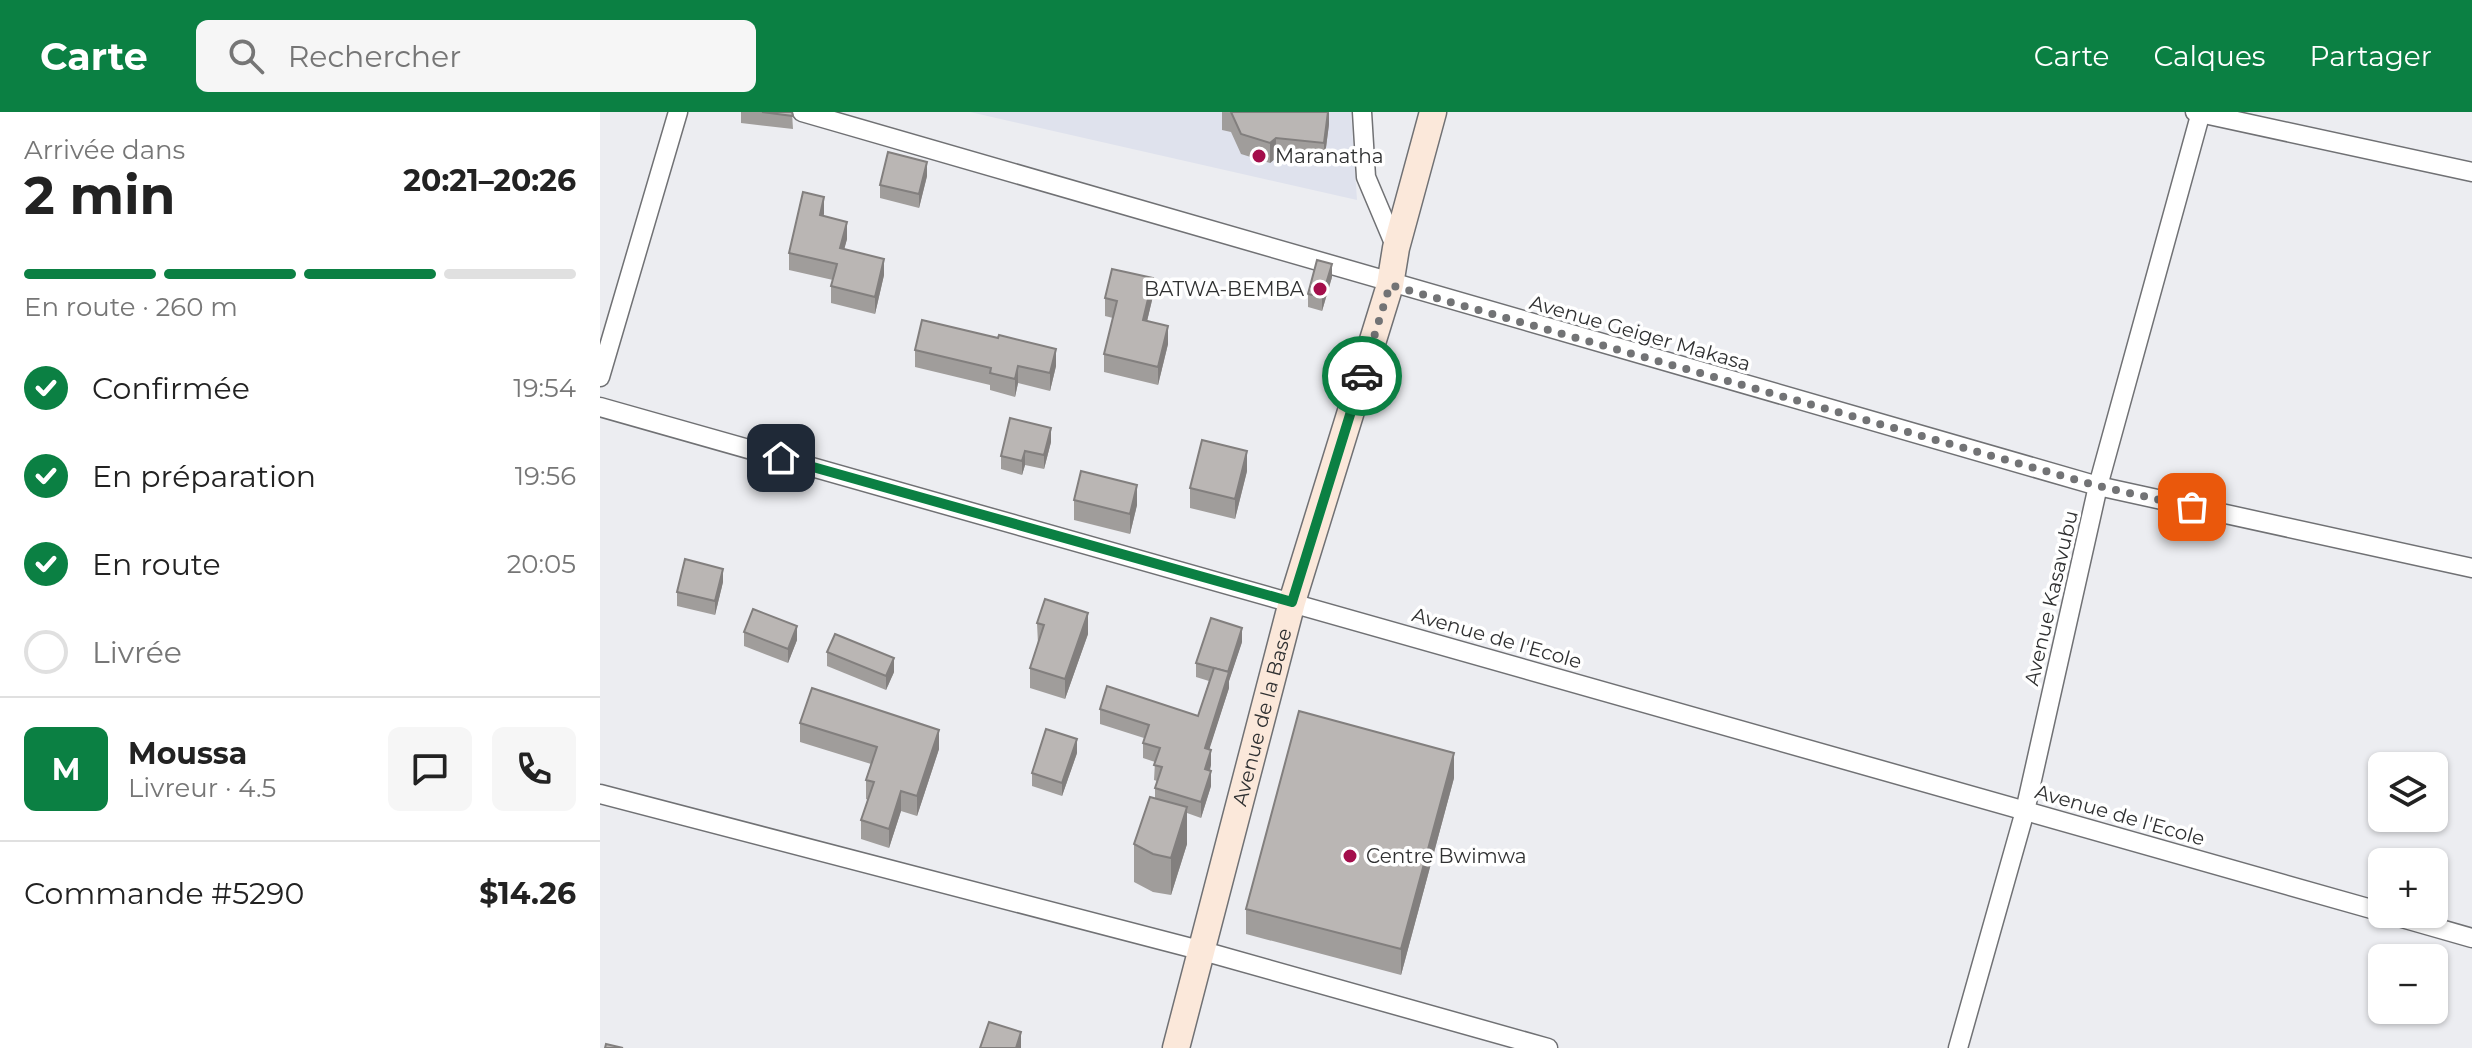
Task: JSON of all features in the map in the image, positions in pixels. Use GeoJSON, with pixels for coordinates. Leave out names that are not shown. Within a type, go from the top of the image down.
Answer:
{"type":"FeatureCollection","features":[{"type":"Feature","properties":{"kind":"main road","name":"Avenue de la Base"},"geometry":{"type":"LineString","coordinates":[[1176,1048],[1292,602],[1390,285],[1396,248],[1433,112]]}},
{"type":"Feature","properties":{"kind":"street"},"geometry":{"type":"LineString","coordinates":[[600,377],[678,112]]}},
{"type":"Feature","properties":{"kind":"street","name":"Avenue Geiger Makasa"},"geometry":{"type":"LineString","coordinates":[[802,112],[1178,218],[1390,285],[2098,486],[2472,568]]}},
{"type":"Feature","properties":{"kind":"street"},"geometry":{"type":"LineString","coordinates":[[1362,112],[1366,177],[1396,248]]}},
{"type":"Feature","properties":{"kind":"street"},"geometry":{"type":"LineString","coordinates":[[2199,113],[2472,172]]}},
{"type":"Feature","properties":{"kind":"street","name":"Avenue Kasavubu"},"geometry":{"type":"LineString","coordinates":[[1958,1048],[2025,811],[2098,486],[2199,113]]}},
{"type":"Feature","properties":{"kind":"street","name":"Avenue de l'Ecole"},"geometry":{"type":"LineString","coordinates":[[600,407],[2368,908]]}},
{"type":"Feature","properties":{"kind":"street"},"geometry":{"type":"LineString","coordinates":[[600,794],[1203,951],[1548,1048]]}},
{"type":"Feature","properties":{"kind":"street"},"geometry":{"type":"LineString","coordinates":[[2437,928],[2472,938]]}},
{"type":"Feature","properties":{"kind":"shaded area","name":"Maranatha"},"geometry":{"type":"Polygon","coordinates":[[[970,112],[1351,112],[1357,200],[970,112]]]}},
{"type":"Feature","properties":{"kind":"building"},"geometry":{"type":"Polygon","coordinates":[[[762,112],[792,112],[793,116],[762,112]]]}},
{"type":"Feature","properties":{"kind":"building"},"geometry":{"type":"Polygon","coordinates":[[[1231,112],[1328,112],[1324,143],[1276,138],[1270,143],[1241,134],[1231,112]]]}},
{"type":"Feature","properties":{"kind":"building"},"geometry":{"type":"Polygon","coordinates":[[[888,152],[927,162],[919,194],[880,185],[888,152]]]}},
{"type":"Feature","properties":{"kind":"building"},"geometry":{"type":"Polygon","coordinates":[[[803,192],[824,197],[820,215],[847,222],[840,248],[884,259],[875,297],[831,286],[837,264],[789,253],[803,192]]]}},
{"type":"Feature","properties":{"kind":"building"},"geometry":{"type":"Polygon","coordinates":[[[1317,260],[1332,264],[1322,297],[1308,294],[1317,260]]]}},
{"type":"Feature","properties":{"kind":"building"},"geometry":{"type":"Polygon","coordinates":[[[1112,269],[1153,278],[1143,320],[1168,326],[1158,367],[1104,354],[1117,301],[1105,298],[1112,269]]]}},
{"type":"Feature","properties":{"kind":"building"},"geometry":{"type":"Polygon","coordinates":[[[922,320],[1056,349],[1050,373],[1018,366],[1015,379],[990,373],[991,368],[915,350],[922,320]]]}},
{"type":"Feature","properties":{"kind":"building"},"geometry":{"type":"Polygon","coordinates":[[[1010,418],[1051,428],[1044,455],[1025,451],[1022,461],[1001,456],[1010,418]]]}},
{"type":"Feature","properties":{"kind":"building"},"geometry":{"type":"Polygon","coordinates":[[[1202,440],[1247,451],[1235,499],[1190,488],[1202,440]]]}},
{"type":"Feature","properties":{"kind":"building"},"geometry":{"type":"Polygon","coordinates":[[[1081,471],[1137,485],[1130,514],[1074,500],[1081,471]]]}},
{"type":"Feature","properties":{"kind":"building"},"geometry":{"type":"Polygon","coordinates":[[[685,559],[723,569],[715,601],[677,592],[685,559]]]}},
{"type":"Feature","properties":{"kind":"building"},"geometry":{"type":"Polygon","coordinates":[[[1045,599],[1088,613],[1065,679],[1030,668],[1044,625],[1037,623],[1045,599]]]}},
{"type":"Feature","properties":{"kind":"building"},"geometry":{"type":"Polygon","coordinates":[[[753,609],[797,626],[788,649],[744,632],[753,609]]]}},
{"type":"Feature","properties":{"kind":"building"},"geometry":{"type":"Polygon","coordinates":[[[1211,618],[1242,628],[1228,672],[1196,663],[1211,618]]]}},
{"type":"Feature","properties":{"kind":"building"},"geometry":{"type":"Polygon","coordinates":[[[835,634],[894,658],[886,676],[827,652],[835,634]]]}},
{"type":"Feature","properties":{"kind":"building"},"geometry":{"type":"Polygon","coordinates":[[[1214,668],[1229,672],[1205,748],[1211,750],[1205,769],[1211,771],[1201,802],[1155,788],[1162,767],[1154,765],[1160,748],[1143,743],[1149,725],[1100,709],[1107,686],[1198,716],[1214,668]]]}},
{"type":"Feature","properties":{"kind":"building"},"geometry":{"type":"Polygon","coordinates":[[[812,688],[939,730],[917,796],[901,791],[889,829],[861,820],[874,782],[866,780],[877,747],[800,723],[812,688]]]}},
{"type":"Feature","properties":{"kind":"building","name":"Centre Bwimwa"},"geometry":{"type":"Polygon","coordinates":[[[1299,711],[1454,753],[1401,949],[1246,909],[1299,711]]]}},
{"type":"Feature","properties":{"kind":"building"},"geometry":{"type":"Polygon","coordinates":[[[1046,729],[1077,739],[1062,783],[1032,773],[1046,729]]]}},
{"type":"Feature","properties":{"kind":"building"},"geometry":{"type":"Polygon","coordinates":[[[1150,797],[1187,807],[1171,858],[1153,854],[1134,844],[1150,797]]]}},
{"type":"Feature","properties":{"kind":"building"},"geometry":{"type":"Polygon","coordinates":[[[989,1022],[1021,1032],[1016,1048],[980,1048],[989,1022]]]}},
{"type":"Feature","properties":{"kind":"way so far"},"geometry":{"type":"LineString","coordinates":[[1362,376],[1390,285],[2098,486],[2192,507]]}},
{"type":"Feature","properties":{"kind":"place","name":"Maranatha"},"geometry":{"type":"Point","coordinates":[1259,156]}},
{"type":"Feature","properties":{"kind":"place","name":"BATWA-BEMBA"},"geometry":{"type":"Point","coordinates":[1320,289]}},
{"type":"Feature","properties":{"kind":"place","name":"Centre Bwimwa"},"geometry":{"type":"Point","coordinates":[1350,856]}},
{"type":"Feature","properties":{"kind":"route"},"geometry":{"type":"LineString","coordinates":[[781,458],[1292,602],[1362,376]]}}]}
